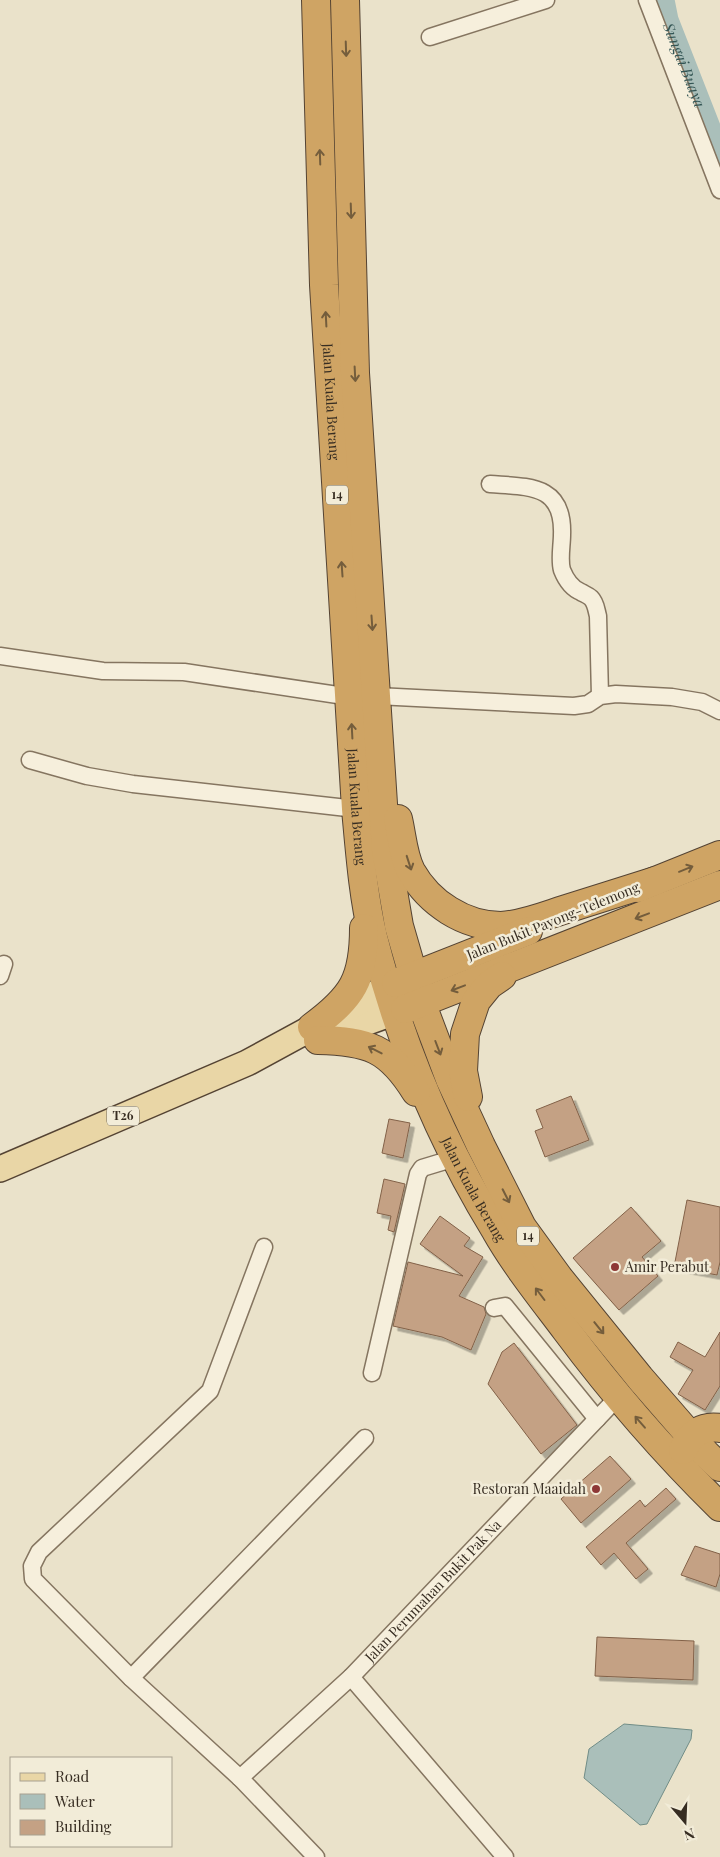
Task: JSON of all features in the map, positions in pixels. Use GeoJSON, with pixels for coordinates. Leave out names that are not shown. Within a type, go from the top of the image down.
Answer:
{"type":"FeatureCollection","features":[{"type":"Feature","properties":{"kind":"highway","name":"Jalan Kuala Berang"},"geometry":{"type":"LineString","coordinates":[[316,0],[324,284],[364,696],[378,730],[386,850],[399,926],[412,976],[450,1079],[480,1146],[522,1227],[558,1278],[640,1378],[720,1468]]}},
{"type":"Feature","properties":{"kind":"highway","name":"Jalan Kuala Berang"},"geometry":{"type":"LineString","coordinates":[[344,0],[364,696],[356,809],[363,884],[373,936],[395,1012],[424,1090],[455,1158],[496,1232],[522,1271],[591,1364],[686,1474],[720,1507]]}},
{"type":"Feature","properties":{"kind":"highway"},"geometry":{"type":"LineString","coordinates":[[378,730],[411,870],[436,902],[458,916],[487,925],[503,926],[533,919],[654,881]]}},
{"type":"Feature","properties":{"kind":"highway","name":"Jalan Bukit Payong-Telemong"},"geometry":{"type":"LineString","coordinates":[[387,987],[720,855]]}},
{"type":"Feature","properties":{"kind":"highway"},"geometry":{"type":"LineString","coordinates":[[363,884],[364,953],[359,975],[348,995],[315,1033],[364,1045],[385,1056],[404,1072],[455,1158]]}},
{"type":"Feature","properties":{"kind":"highway","name":"Jalan Bukit Payong-Telemong"},"geometry":{"type":"LineString","coordinates":[[395,1012],[720,885]]}},
{"type":"Feature","properties":{"kind":"highway"},"geometry":{"type":"LineString","coordinates":[[480,1146],[463,1071],[465,1034],[476,1002],[485,990],[517,965]]}},
{"type":"Feature","properties":{"kind":"highway"},"geometry":{"type":"LineString","coordinates":[[686,1474],[682,1462],[683,1450],[691,1436],[702,1429],[720,1428]]}},
{"type":"Feature","properties":{"kind":"main road"},"geometry":{"type":"LineString","coordinates":[[315,1033],[387,987]]}},
{"type":"Feature","properties":{"kind":"main road"},"geometry":{"type":"LineString","coordinates":[[315,1033],[395,1012]]}},
{"type":"Feature","properties":{"kind":"main road","name":"T26"},"geometry":{"type":"LineString","coordinates":[[0,1169],[315,1033]]}},
{"type":"Feature","properties":{"kind":"street"},"geometry":{"type":"LineString","coordinates":[[430,37],[546,0]]}},
{"type":"Feature","properties":{"kind":"street"},"geometry":{"type":"LineString","coordinates":[[647,0],[720,190]]}},
{"type":"Feature","properties":{"kind":"street"},"geometry":{"type":"LineString","coordinates":[[490,484],[537,490],[549,494],[556,503],[561,513],[561,567],[572,588],[590,597],[595,604],[598,616],[600,696]]}},
{"type":"Feature","properties":{"kind":"street"},"geometry":{"type":"LineString","coordinates":[[0,656],[103,670],[184,672],[364,696],[574,706],[588,704],[600,696],[616,694],[672,697],[702,702],[720,711]]}},
{"type":"Feature","properties":{"kind":"street"},"geometry":{"type":"LineString","coordinates":[[30,760],[87,776],[133,784],[356,809]]}},
{"type":"Feature","properties":{"kind":"street"},"geometry":{"type":"LineString","coordinates":[[372,1373],[418,1174],[422,1168],[455,1158]]}},
{"type":"Feature","properties":{"kind":"street"},"geometry":{"type":"LineString","coordinates":[[264,1247],[210,1391],[39,1552],[32,1566],[33,1579],[131,1678],[240,1778],[316,1857]]}},
{"type":"Feature","properties":{"kind":"street"},"geometry":{"type":"LineString","coordinates":[[494,1308],[505,1306],[597,1419]]}},
{"type":"Feature","properties":{"kind":"street"},"geometry":{"type":"LineString","coordinates":[[568,1383],[591,1364]]}},
{"type":"Feature","properties":{"kind":"street","name":"Jalan Perumahan Bukit Pak Na"},"geometry":{"type":"LineString","coordinates":[[240,1778],[351,1677],[618,1396]]}},
{"type":"Feature","properties":{"kind":"street"},"geometry":{"type":"LineString","coordinates":[[131,1678],[365,1438]]}},
{"type":"Feature","properties":{"kind":"street"},"geometry":{"type":"LineString","coordinates":[[351,1677],[505,1857]]}},
{"type":"Feature","properties":{"kind":"water"},"geometry":{"type":"Polygon","coordinates":[[[624,1724],[692,1730],[691,1739],[647,1824],[640,1825],[584,1778],[589,1749],[624,1724]]]}},
{"type":"Feature","properties":{"kind":"building"},"geometry":{"type":"Polygon","coordinates":[[[571,1096],[589,1140],[545,1157],[535,1131],[543,1128],[536,1110],[571,1096]]]}},
{"type":"Feature","properties":{"kind":"building"},"geometry":{"type":"Polygon","coordinates":[[[389,1119],[410,1123],[403,1158],[382,1153],[389,1119]]]}},
{"type":"Feature","properties":{"kind":"building"},"geometry":{"type":"Polygon","coordinates":[[[384,1179],[405,1184],[394,1232],[388,1230],[391,1216],[377,1213],[384,1179]]]}},
{"type":"Feature","properties":{"kind":"building"},"geometry":{"type":"Polygon","coordinates":[[[687,1200],[720,1207],[720,1262],[717,1275],[674,1267],[687,1200]]]}},
{"type":"Feature","properties":{"kind":"building","name":"Amir Perabut"},"geometry":{"type":"Polygon","coordinates":[[[631,1207],[661,1241],[642,1257],[658,1276],[619,1310],[573,1258],[631,1207]]]}},
{"type":"Feature","properties":{"kind":"building"},"geometry":{"type":"Polygon","coordinates":[[[440,1216],[470,1238],[464,1246],[483,1257],[459,1296],[484,1307],[486,1314],[471,1350],[442,1337],[393,1326],[408,1262],[463,1276],[420,1244],[440,1216]]]}},
{"type":"Feature","properties":{"kind":"building"},"geometry":{"type":"Polygon","coordinates":[[[720,1332],[720,1386],[705,1410],[678,1394],[693,1370],[670,1357],[678,1342],[705,1357],[720,1332]]]}},
{"type":"Feature","properties":{"kind":"building"},"geometry":{"type":"Polygon","coordinates":[[[514,1343],[577,1425],[541,1454],[488,1384],[502,1352],[514,1343]]]}},
{"type":"Feature","properties":{"kind":"building","name":"Restoran Maaidah"},"geometry":{"type":"Polygon","coordinates":[[[610,1456],[631,1479],[581,1523],[561,1499],[610,1456]]]}},
{"type":"Feature","properties":{"kind":"building"},"geometry":{"type":"Polygon","coordinates":[[[666,1488],[676,1499],[626,1543],[648,1569],[636,1579],[614,1553],[601,1565],[586,1547],[640,1500],[645,1507],[666,1488]]]}},
{"type":"Feature","properties":{"kind":"building"},"geometry":{"type":"Polygon","coordinates":[[[695,1546],[720,1554],[720,1574],[716,1587],[681,1575],[695,1546]]]}},
{"type":"Feature","properties":{"kind":"building"},"geometry":{"type":"Polygon","coordinates":[[[597,1637],[694,1641],[693,1680],[595,1676],[597,1637]]]}},
{"type":"Feature","properties":{"kind":"waterway","name":"Sungai Buaya"},"geometry":{"type":"LineString","coordinates":[[662,0],[666,20],[720,158]]}},
{"type":"Feature","properties":{"kind":"place","name":"Amir Perabut"},"geometry":{"type":"Point","coordinates":[615,1267]}},
{"type":"Feature","properties":{"kind":"place","name":"Restoran Maaidah"},"geometry":{"type":"Point","coordinates":[596,1489]}}]}
